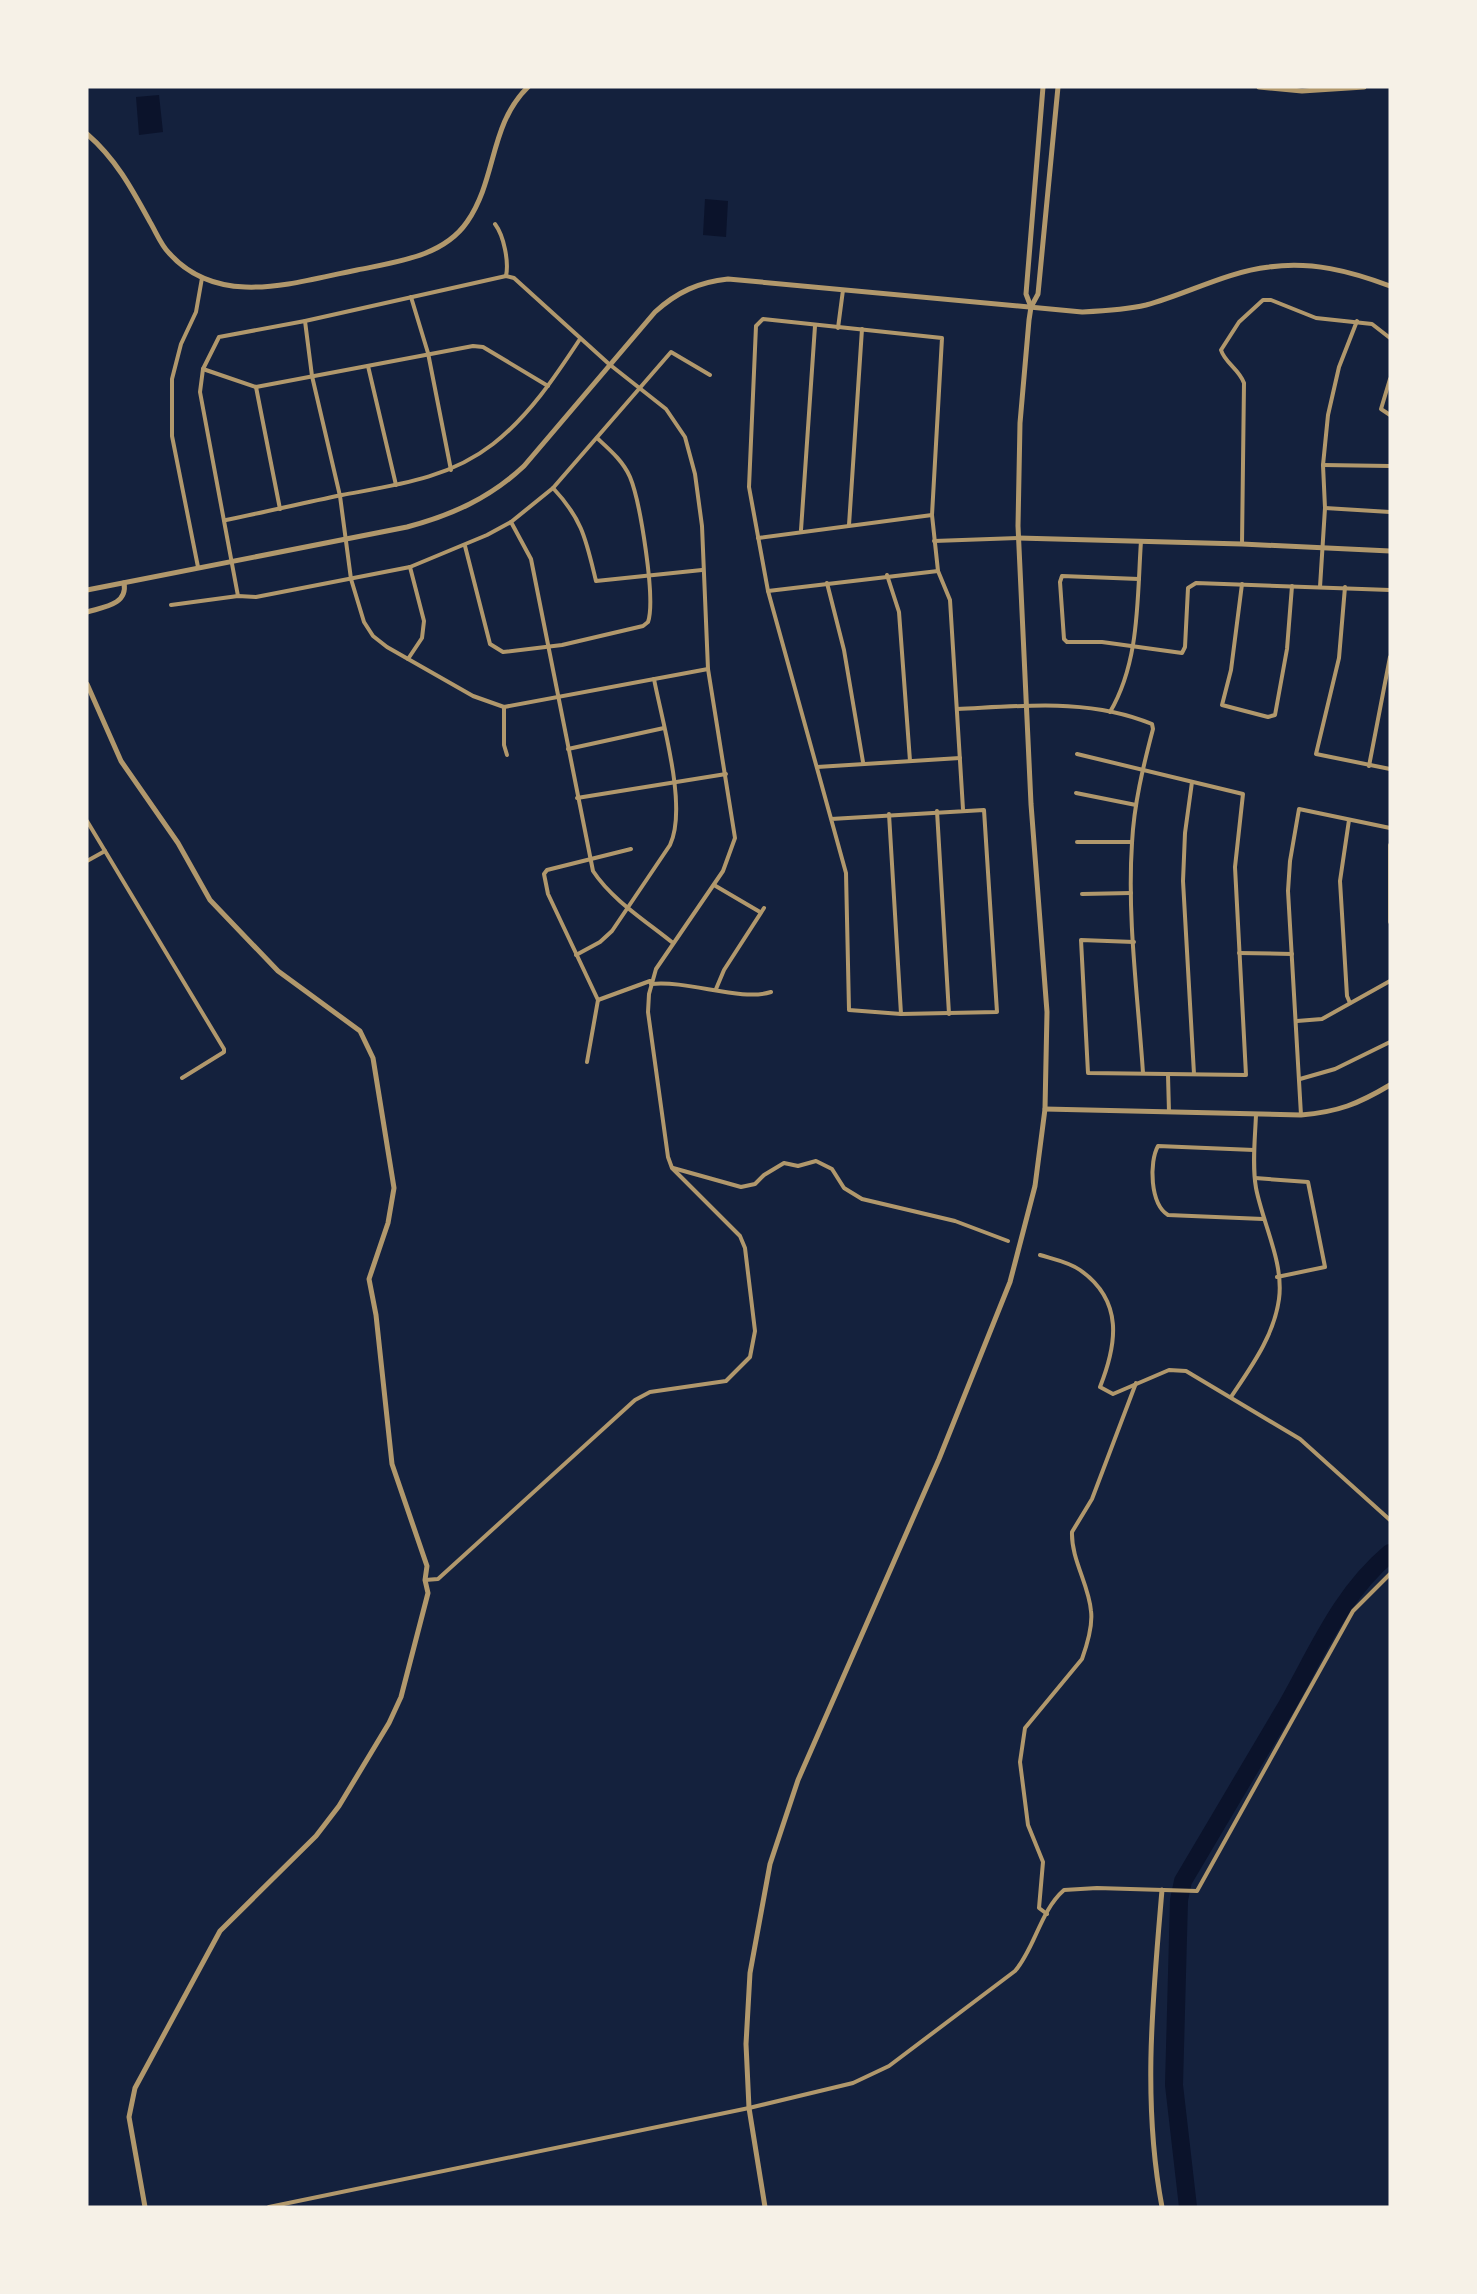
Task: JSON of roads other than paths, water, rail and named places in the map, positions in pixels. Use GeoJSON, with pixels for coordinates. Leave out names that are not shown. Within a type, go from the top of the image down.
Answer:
{"type":"FeatureCollection","features":[{"type":"Feature","properties":{"kind":"street"},"geometry":{"type":"LineString","coordinates":[[87,134],[114,160],[168,253],[202,278],[225,286],[257,289],[420,256],[439,247],[466,223],[484,186],[508,110],[528,87]]}},
{"type":"Feature","properties":{"kind":"street"},"geometry":{"type":"LineString","coordinates":[[1031,307],[1026,294],[1043,87]]}},
{"type":"Feature","properties":{"kind":"street"},"geometry":{"type":"LineString","coordinates":[[765,2207],[749,2108],[746,2044],[750,1973],[770,1863],[798,1780],[939,1459],[1010,1282],[1035,1186],[1045,1109],[1047,1012],[1018,538],[1020,419],[1031,307],[1038,294],[1059,87]]}},
{"type":"Feature","properties":{"kind":"street"},"geometry":{"type":"LineString","coordinates":[[1259,87],[1302,91],[1364,87]]}},
{"type":"Feature","properties":{"kind":"street"},"geometry":{"type":"LineString","coordinates":[[495,224],[499,230],[507,268],[506,276]]}},
{"type":"Feature","properties":{"kind":"street"},"geometry":{"type":"LineString","coordinates":[[87,590],[346,539],[435,519],[473,503],[499,488],[524,466],[655,312],[676,295],[704,282],[728,279],[1082,312],[1131,309],[1236,274],[1268,267],[1295,265],[1336,269],[1390,286]]}},
{"type":"Feature","properties":{"kind":"street"},"geometry":{"type":"LineString","coordinates":[[238,596],[200,393],[203,369],[219,337],[306,321],[506,276],[514,278],[609,364],[666,409],[685,437],[700,503],[708,669],[735,838],[728,861],[714,885],[656,969],[651,984],[648,1012],[668,1157],[672,1168],[740,1236],[745,1248],[755,1331],[750,1357],[726,1381],[650,1392],[635,1400],[438,1579],[425,1581]]}},
{"type":"Feature","properties":{"kind":"street"},"geometry":{"type":"LineString","coordinates":[[198,567],[172,436],[172,379],[181,344],[196,312],[202,278]]}},
{"type":"Feature","properties":{"kind":"street"},"geometry":{"type":"LineString","coordinates":[[838,328],[843,290]]}},
{"type":"Feature","properties":{"kind":"street"},"geometry":{"type":"LineString","coordinates":[[411,297],[428,353],[451,470]]}},
{"type":"Feature","properties":{"kind":"street"},"geometry":{"type":"LineString","coordinates":[[1242,544],[1244,383],[1239,371],[1223,358],[1221,350],[1239,322],[1263,300],[1271,300],[1316,318],[1372,324],[1390,338]]}},
{"type":"Feature","properties":{"kind":"street"},"geometry":{"type":"LineString","coordinates":[[831,819],[963,809],[981,808],[984,810],[997,1012],[901,1014],[849,1010],[846,873],[816,767],[768,591],[749,487],[756,326],[763,319],[815,326],[939,336],[943,341],[932,515],[938,571],[950,600],[963,809]]}},
{"type":"Feature","properties":{"kind":"street"},"geometry":{"type":"LineString","coordinates":[[306,321],[312,376],[340,496],[351,579],[368,630],[378,641],[473,696],[504,707],[708,669]]}},
{"type":"Feature","properties":{"kind":"street"},"geometry":{"type":"LineString","coordinates":[[1320,587],[1324,508],[1323,465],[1328,416],[1339,368],[1357,321]]}},
{"type":"Feature","properties":{"kind":"street"},"geometry":{"type":"LineString","coordinates":[[801,530],[815,326]]}},
{"type":"Feature","properties":{"kind":"street"},"geometry":{"type":"LineString","coordinates":[[849,525],[862,329]]}},
{"type":"Feature","properties":{"kind":"street"},"geometry":{"type":"LineString","coordinates":[[225,520],[416,482],[451,470],[492,445],[513,426],[548,386],[580,339]]}},
{"type":"Feature","properties":{"kind":"street"},"geometry":{"type":"LineString","coordinates":[[203,369],[256,387],[473,346],[483,347],[548,386]]}},
{"type":"Feature","properties":{"kind":"street"},"geometry":{"type":"LineString","coordinates":[[171,605],[238,596],[256,597],[351,579],[410,567],[465,546],[511,522],[553,488],[671,352],[710,375]]}},
{"type":"Feature","properties":{"kind":"street"},"geometry":{"type":"LineString","coordinates":[[368,366],[396,485]]}},
{"type":"Feature","properties":{"kind":"street"},"geometry":{"type":"LineString","coordinates":[[1390,380],[1381,409],[1390,415]]}},
{"type":"Feature","properties":{"kind":"street"},"geometry":{"type":"LineString","coordinates":[[256,387],[280,509]]}},
{"type":"Feature","properties":{"kind":"street"},"geometry":{"type":"LineString","coordinates":[[465,546],[492,647],[508,653],[643,626],[649,618],[651,584],[629,476],[615,455],[597,438]]}},
{"type":"Feature","properties":{"kind":"street"},"geometry":{"type":"LineString","coordinates":[[1323,465],[1390,466]]}},
{"type":"Feature","properties":{"kind":"street"},"geometry":{"type":"LineString","coordinates":[[553,488],[569,505],[582,527],[596,581],[702,570]]}},
{"type":"Feature","properties":{"kind":"street"},"geometry":{"type":"LineString","coordinates":[[1324,508],[1390,512]]}},
{"type":"Feature","properties":{"kind":"street"},"geometry":{"type":"LineString","coordinates":[[758,537],[932,515]]}},
{"type":"Feature","properties":{"kind":"street"},"geometry":{"type":"LineString","coordinates":[[511,522],[531,558],[559,696],[588,860],[601,884],[673,944]]}},
{"type":"Feature","properties":{"kind":"street"},"geometry":{"type":"LineString","coordinates":[[934,541],[1018,538],[1242,544],[1390,551]]}},
{"type":"Feature","properties":{"kind":"street"},"geometry":{"type":"LineString","coordinates":[[1110,712],[1124,689],[1132,662],[1141,541]]}},
{"type":"Feature","properties":{"kind":"street"},"geometry":{"type":"LineString","coordinates":[[408,659],[422,638],[424,621],[410,567]]}},
{"type":"Feature","properties":{"kind":"street"},"geometry":{"type":"LineString","coordinates":[[768,591],[887,575],[938,571]]}},
{"type":"Feature","properties":{"kind":"street"},"geometry":{"type":"LineString","coordinates":[[887,575],[899,612],[910,761]]}},
{"type":"Feature","properties":{"kind":"street"},"geometry":{"type":"LineString","coordinates":[[1138,579],[1066,575],[1060,582],[1067,642],[1102,642],[1182,652],[1185,647],[1188,588],[1191,584],[1390,590]]}},
{"type":"Feature","properties":{"kind":"street"},"geometry":{"type":"LineString","coordinates":[[87,612],[120,600],[124,583]]}},
{"type":"Feature","properties":{"kind":"street"},"geometry":{"type":"LineString","coordinates":[[827,583],[844,650],[863,762]]}},
{"type":"Feature","properties":{"kind":"street"},"geometry":{"type":"LineString","coordinates":[[1242,584],[1231,670],[1222,705],[1268,717],[1275,715],[1282,686],[1292,586]]}},
{"type":"Feature","properties":{"kind":"street"},"geometry":{"type":"LineString","coordinates":[[1345,587],[1339,658],[1316,754],[1390,769]]}},
{"type":"Feature","properties":{"kind":"street"},"geometry":{"type":"LineString","coordinates":[[1369,766],[1390,657]]}},
{"type":"Feature","properties":{"kind":"street"},"geometry":{"type":"LineString","coordinates":[[576,955],[605,937],[673,839],[677,814],[674,781],[654,679]]}},
{"type":"Feature","properties":{"kind":"street"},"geometry":{"type":"LineString","coordinates":[[87,684],[108,735],[130,777],[178,843],[210,900],[282,975],[355,1026],[366,1041],[373,1058],[394,1188],[388,1223],[369,1279],[376,1315],[392,1464],[425,1559],[425,1581],[428,1593],[418,1641],[401,1697],[389,1724],[339,1806],[316,1836],[220,1931],[135,2088],[129,2117],[145,2207]]}},
{"type":"Feature","properties":{"kind":"street"},"geometry":{"type":"LineString","coordinates":[[957,709],[1062,705],[1110,712],[1152,724],[1153,729],[1136,805],[1132,842],[1131,893],[1143,1073]]}},
{"type":"Feature","properties":{"kind":"street"},"geometry":{"type":"LineString","coordinates":[[504,707],[504,745],[507,755]]}},
{"type":"Feature","properties":{"kind":"street"},"geometry":{"type":"LineString","coordinates":[[568,748],[664,728]]}},
{"type":"Feature","properties":{"kind":"street"},"geometry":{"type":"LineString","coordinates":[[1077,754],[1243,794],[1234,867],[1245,1075],[1088,1073],[1081,940],[1134,942]]}},
{"type":"Feature","properties":{"kind":"street"},"geometry":{"type":"LineString","coordinates":[[816,767],[863,762],[960,758]]}},
{"type":"Feature","properties":{"kind":"street"},"geometry":{"type":"LineString","coordinates":[[577,798],[726,774]]}},
{"type":"Feature","properties":{"kind":"street"},"geometry":{"type":"LineString","coordinates":[[1192,782],[1185,833],[1183,881],[1194,1074]]}},
{"type":"Feature","properties":{"kind":"street"},"geometry":{"type":"LineString","coordinates":[[1076,793],[1136,805]]}},
{"type":"Feature","properties":{"kind":"street"},"geometry":{"type":"LineString","coordinates":[[1301,1115],[1288,891],[1290,861],[1299,809],[1390,828]]}},
{"type":"Feature","properties":{"kind":"street"},"geometry":{"type":"LineString","coordinates":[[937,811],[949,1014]]}},
{"type":"Feature","properties":{"kind":"street"},"geometry":{"type":"LineString","coordinates":[[889,814],[901,1014]]}},
{"type":"Feature","properties":{"kind":"street"},"geometry":{"type":"LineString","coordinates":[[1349,820],[1340,881],[1347,996],[1350,1003]]}},
{"type":"Feature","properties":{"kind":"street"},"geometry":{"type":"LineString","coordinates":[[87,821],[224,1049],[224,1052],[182,1078]]}},
{"type":"Feature","properties":{"kind":"street"},"geometry":{"type":"LineString","coordinates":[[1077,842],[1132,842]]}},
{"type":"Feature","properties":{"kind":"street"},"geometry":{"type":"LineString","coordinates":[[1390,844],[1388,883],[1390,922]]}},
{"type":"Feature","properties":{"kind":"street"},"geometry":{"type":"LineString","coordinates":[[587,1062],[598,1000],[548,894],[544,874],[547,870],[631,849]]}},
{"type":"Feature","properties":{"kind":"street"},"geometry":{"type":"LineString","coordinates":[[87,861],[105,851]]}},
{"type":"Feature","properties":{"kind":"street"},"geometry":{"type":"LineString","coordinates":[[714,885],[762,910],[724,970],[716,989]]}},
{"type":"Feature","properties":{"kind":"street"},"geometry":{"type":"LineString","coordinates":[[1082,894],[1131,893]]}},
{"type":"Feature","properties":{"kind":"street"},"geometry":{"type":"LineString","coordinates":[[1239,953],[1292,954]]}},
{"type":"Feature","properties":{"kind":"street"},"geometry":{"type":"LineString","coordinates":[[598,1000],[650,981],[651,984],[670,982],[753,996],[771,992]]}},
{"type":"Feature","properties":{"kind":"street"},"geometry":{"type":"LineString","coordinates":[[1297,1021],[1322,1019],[1390,981]]}},
{"type":"Feature","properties":{"kind":"street"},"geometry":{"type":"LineString","coordinates":[[1299,1079],[1315,1072],[1335,1069],[1390,1042]]}},
{"type":"Feature","properties":{"kind":"street"},"geometry":{"type":"LineString","coordinates":[[1167,1075],[1169,1112]]}},
{"type":"Feature","properties":{"kind":"street"},"geometry":{"type":"LineString","coordinates":[[1045,1109],[1301,1115],[1324,1113],[1358,1104],[1390,1085]]}},
{"type":"Feature","properties":{"kind":"street"},"geometry":{"type":"LineString","coordinates":[[1231,1397],[1258,1356],[1271,1331],[1280,1297],[1277,1277],[1279,1271],[1263,1219],[1255,1178],[1256,1115]]}},
{"type":"Feature","properties":{"kind":"street"},"geometry":{"type":"LineString","coordinates":[[1254,1150],[1158,1146],[1154,1179],[1155,1193],[1163,1212],[1168,1215],[1263,1219]]}},
{"type":"Feature","properties":{"kind":"street"},"geometry":{"type":"LineString","coordinates":[[672,1168],[741,1187],[755,1184],[764,1175],[784,1163],[798,1166],[816,1161],[832,1169],[844,1188],[862,1199],[955,1221],[1008,1241]]}},
{"type":"Feature","properties":{"kind":"street"},"geometry":{"type":"LineString","coordinates":[[1255,1178],[1308,1182],[1325,1267],[1277,1277]]}},
{"type":"Feature","properties":{"kind":"street"},"geometry":{"type":"LineString","coordinates":[[1040,1255],[1078,1268],[1096,1284],[1106,1297],[1114,1334],[1114,1351],[1100,1387],[1113,1394],[1169,1370],[1186,1371],[1300,1439],[1390,1520]]}},
{"type":"Feature","properties":{"kind":"street"},"geometry":{"type":"LineString","coordinates":[[1047,1914],[1039,1906],[1042,1862],[1028,1826],[1020,1762],[1025,1728],[1082,1659],[1087,1647],[1092,1612],[1077,1562],[1072,1532],[1092,1499],[1136,1383]]}},
{"type":"Feature","properties":{"kind":"street"},"geometry":{"type":"LineString","coordinates":[[269,2207],[749,2108],[853,2083],[889,2066],[1015,1971],[1026,1957],[1059,1895],[1071,1889],[1192,1892],[1201,1887],[1353,1611],[1390,1574]]}},
{"type":"Feature","properties":{"kind":"street"},"geometry":{"type":"LineString","coordinates":[[1162,2207],[1150,2124],[1149,2080],[1152,2006],[1165,1890]]}},
{"type":"Feature","properties":{"kind":"water"},"geometry":{"type":"Polygon","coordinates":[[[159,95],[163,132],[139,135],[136,97],[159,95]]]}},
{"type":"Feature","properties":{"kind":"water"},"geometry":{"type":"Polygon","coordinates":[[[705,199],[728,201],[726,237],[703,235],[705,199]]]}},
{"type":"Feature","properties":{"kind":"waterway"},"geometry":{"type":"LineString","coordinates":[[1188,2207],[1174,2085],[1179,1900],[1183,1881],[1343,1606],[1372,1569],[1390,1553]]}}]}
